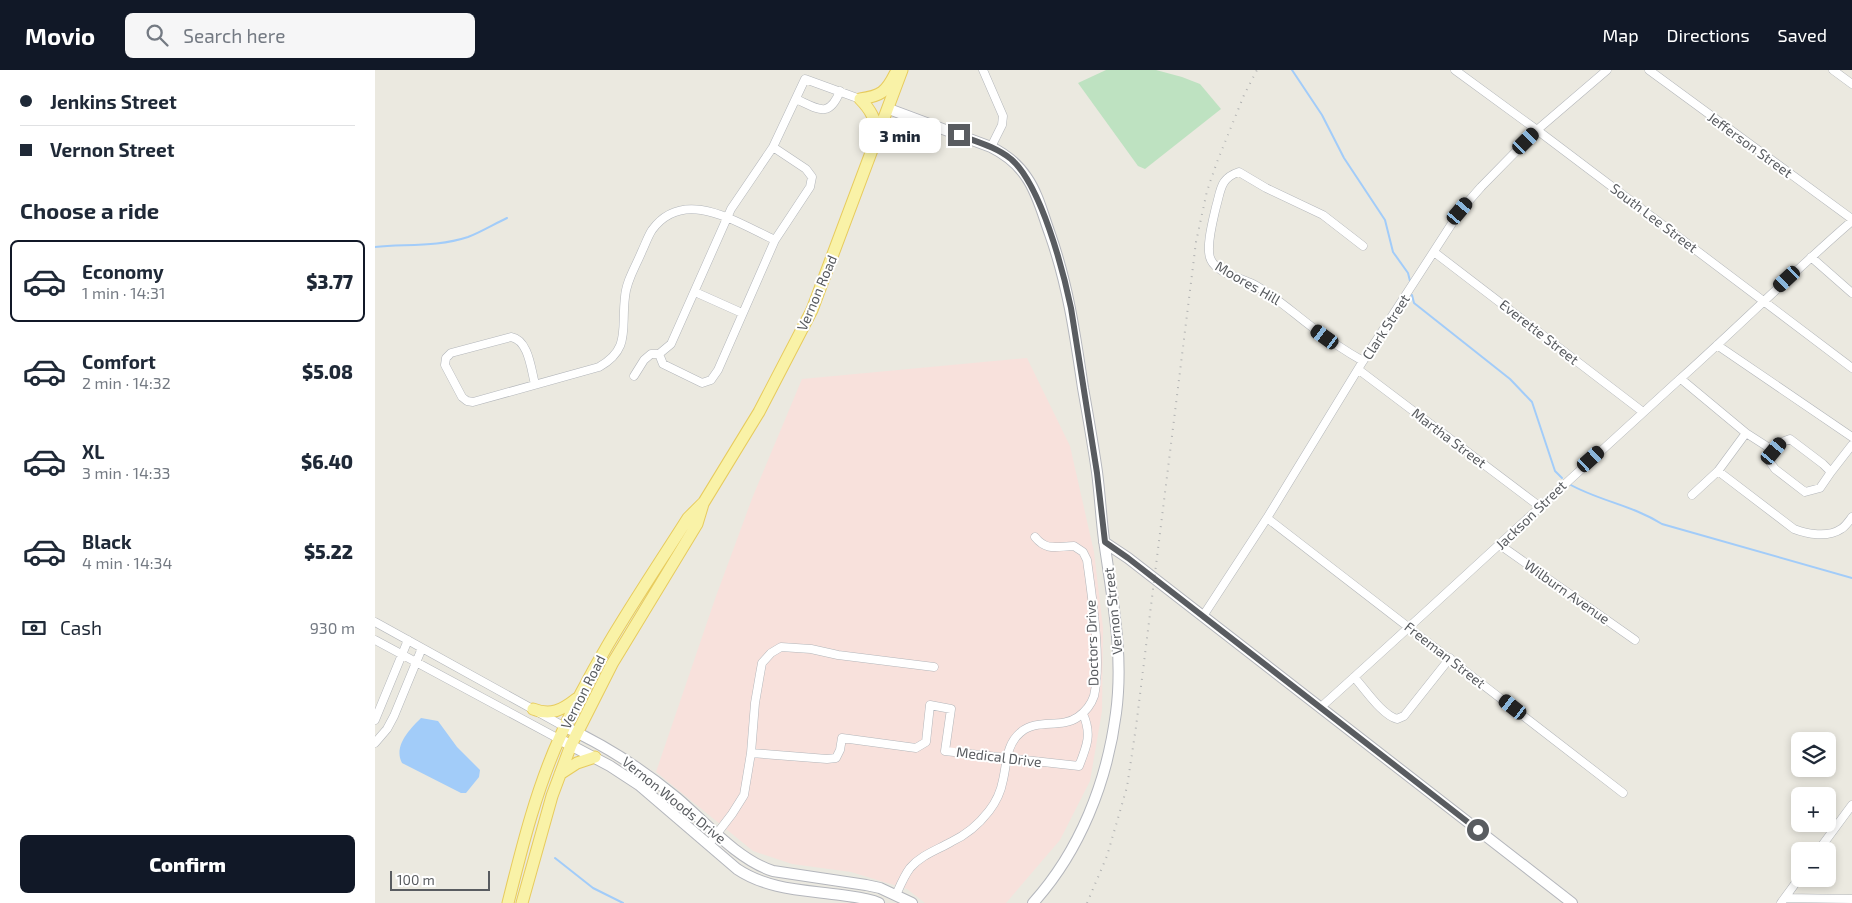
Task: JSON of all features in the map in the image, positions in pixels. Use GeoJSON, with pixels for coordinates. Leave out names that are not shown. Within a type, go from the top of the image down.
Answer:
{"type":"FeatureCollection","features":[{"type":"Feature","properties":{"kind":"main road"},"geometry":{"type":"LineString","coordinates":[[861,99],[883,93],[889,86],[896,70]]}},
{"type":"Feature","properties":{"kind":"main road","name":"Vernon Road"},"geometry":{"type":"LineString","coordinates":[[508,903],[528,825],[559,739],[579,697],[615,632],[688,518],[703,502],[759,412],[812,310],[903,70]]}},
{"type":"Feature","properties":{"kind":"main road"},"geometry":{"type":"LineString","coordinates":[[861,99],[870,108],[876,120],[878,137]]}},
{"type":"Feature","properties":{"kind":"main road","name":"Vernon Road"},"geometry":{"type":"LineString","coordinates":[[521,903],[559,776],[571,745],[621,648],[697,524],[703,502]]}},
{"type":"Feature","properties":{"kind":"main road"},"geometry":{"type":"LineString","coordinates":[[533,709],[549,713],[559,711],[579,697]]}},
{"type":"Feature","properties":{"kind":"main road"},"geometry":{"type":"LineString","coordinates":[[559,776],[577,763],[595,757]]}},
{"type":"Feature","properties":{"kind":"street"},"geometry":{"type":"LineString","coordinates":[[983,70],[1003,116],[1002,125],[991,147]]}},
{"type":"Feature","properties":{"kind":"street","name":"South Lee Street"},"geometry":{"type":"LineString","coordinates":[[1455,70],[1852,368]]}},
{"type":"Feature","properties":{"kind":"street","name":"Clark Street"},"geometry":{"type":"LineString","coordinates":[[1203,616],[1267,518],[1363,361],[1460,211],[1537,130],[1607,70]]}},
{"type":"Feature","properties":{"kind":"street","name":"Jefferson Street"},"geometry":{"type":"LineString","coordinates":[[1649,70],[1852,220]]}},
{"type":"Feature","properties":{"kind":"street"},"geometry":{"type":"LineString","coordinates":[[1833,70],[1852,84]]}},
{"type":"Feature","properties":{"kind":"street"},"geometry":{"type":"LineString","coordinates":[[634,376],[644,360],[651,354],[659,354],[671,344],[731,209],[773,147],[805,79],[861,99]]}},
{"type":"Feature","properties":{"kind":"street"},"geometry":{"type":"LineString","coordinates":[[796,100],[821,110],[829,109],[835,103],[840,91]]}},
{"type":"Feature","properties":{"kind":"street","name":"Vernon Street"},"geometry":{"type":"LineString","coordinates":[[889,109],[991,147],[1004,154],[1016,164],[1032,186],[1052,241],[1066,285],[1077,341],[1116,619],[1119,657],[1117,704],[1110,748],[1100,783],[1082,831],[1058,872],[1033,903]]}},
{"type":"Feature","properties":{"kind":"street"},"geometry":{"type":"LineString","coordinates":[[659,354],[663,364],[702,382],[711,380],[718,370],[775,240],[810,187],[812,177],[806,169],[773,147]]}},
{"type":"Feature","properties":{"kind":"street","name":"Moores Hill"},"geometry":{"type":"LineString","coordinates":[[1363,246],[1323,215],[1266,188],[1239,172],[1230,174],[1222,185],[1209,245],[1209,258],[1218,268],[1262,289],[1284,304],[1310,326],[1363,361]]}},
{"type":"Feature","properties":{"kind":"street"},"geometry":{"type":"LineString","coordinates":[[535,384],[523,344],[518,338],[511,337],[451,353],[446,358],[445,365],[462,396],[467,401],[473,402],[599,367],[609,362],[617,354],[622,343],[627,286],[652,230],[670,213],[690,208],[710,211],[775,240]]}},
{"type":"Feature","properties":{"kind":"street","name":"Jackson Street"},"geometry":{"type":"LineString","coordinates":[[1321,707],[1500,545],[1539,506],[1681,379],[1852,220]]}},
{"type":"Feature","properties":{"kind":"street","name":"Everette Street"},"geometry":{"type":"LineString","coordinates":[[1435,252],[1643,412]]}},
{"type":"Feature","properties":{"kind":"street"},"geometry":{"type":"LineString","coordinates":[[1811,257],[1852,293]]}},
{"type":"Feature","properties":{"kind":"street"},"geometry":{"type":"LineString","coordinates":[[695,292],[742,313]]}},
{"type":"Feature","properties":{"kind":"street"},"geometry":{"type":"LineString","coordinates":[[1717,345],[1852,437]]}},
{"type":"Feature","properties":{"kind":"street","name":"Martha Street"},"geometry":{"type":"LineString","coordinates":[[1359,370],[1539,506]]}},
{"type":"Feature","properties":{"kind":"street"},"geometry":{"type":"LineString","coordinates":[[1681,379],[1746,433],[1774,451]]}},
{"type":"Feature","properties":{"kind":"street"},"geometry":{"type":"LineString","coordinates":[[1692,495],[1719,471],[1746,433]]}},
{"type":"Feature","properties":{"kind":"street"},"geometry":{"type":"LineString","coordinates":[[1831,472],[1790,439],[1782,442],[1774,451],[1769,462],[1775,469],[1805,492],[1813,491],[1820,488],[1852,445]]}},
{"type":"Feature","properties":{"kind":"street"},"geometry":{"type":"LineString","coordinates":[[1719,471],[1794,529],[1805,533],[1829,534],[1842,529],[1852,517]]}},
{"type":"Feature","properties":{"kind":"street","name":"Freeman Street"},"geometry":{"type":"LineString","coordinates":[[1267,518],[1623,792]]}},
{"type":"Feature","properties":{"kind":"street","name":"Doctors Drive"},"geometry":{"type":"LineString","coordinates":[[1035,538],[1043,546],[1049,548],[1074,546],[1083,552],[1087,560],[1095,628],[1096,665],[1094,695],[1090,705],[1083,714]]}},
{"type":"Feature","properties":{"kind":"street"},"geometry":{"type":"LineString","coordinates":[[1105,542],[1321,707],[1572,903]]}},
{"type":"Feature","properties":{"kind":"street","name":"Wilburn Avenue"},"geometry":{"type":"LineString","coordinates":[[1500,545],[1635,640]]}},
{"type":"Feature","properties":{"kind":"street","name":"Vernon Woods Drive"},"geometry":{"type":"LineString","coordinates":[[375,622],[608,749],[652,779],[746,858],[767,869],[866,885],[894,899],[912,903]]}},
{"type":"Feature","properties":{"kind":"street","name":"Vernon Woods Drive"},"geometry":{"type":"LineString","coordinates":[[375,640],[415,663],[595,757],[646,791],[737,869],[752,878],[766,884],[856,897],[879,903]]}},
{"type":"Feature","properties":{"kind":"street"},"geometry":{"type":"LineString","coordinates":[[375,720],[408,640]]}},
{"type":"Feature","properties":{"kind":"street"},"geometry":{"type":"LineString","coordinates":[[709,844],[744,795],[751,753],[755,703],[763,664],[771,653],[781,647],[811,649],[934,667]]}},
{"type":"Feature","properties":{"kind":"street"},"geometry":{"type":"LineString","coordinates":[[375,743],[391,723],[422,648]]}},
{"type":"Feature","properties":{"kind":"street"},"geometry":{"type":"LineString","coordinates":[[1354,677],[1391,718],[1397,720],[1404,716],[1450,658]]}},
{"type":"Feature","properties":{"kind":"street","name":"Medical Drive"},"geometry":{"type":"LineString","coordinates":[[751,753],[827,759],[836,758],[840,750],[842,738],[916,748],[926,742],[930,705],[951,709],[945,751],[1079,766],[1086,746],[1089,727],[1083,714]]}},
{"type":"Feature","properties":{"kind":"street"},"geometry":{"type":"LineString","coordinates":[[894,899],[909,870],[919,860],[959,838],[976,825],[990,810],[1001,789],[1007,758],[1014,738],[1026,728],[1040,724],[1070,721],[1083,714]]}},
{"type":"Feature","properties":{"kind":"street"},"geometry":{"type":"LineString","coordinates":[[1825,842],[1852,805]]}},
{"type":"Feature","properties":{"kind":"street"},"geometry":{"type":"LineString","coordinates":[[1783,901],[1793,887]]}},
{"type":"Feature","properties":{"kind":"street"},"geometry":{"type":"LineString","coordinates":[[1783,901],[1852,899]]}},
{"type":"Feature","properties":{"kind":"shaded area"},"geometry":{"type":"Polygon","coordinates":[[[1027,358],[1070,446],[1094,552],[1103,628],[1102,711],[1090,781],[1060,840],[1006,903],[925,903],[907,889],[851,872],[792,864],[753,851],[656,772],[715,599],[753,496],[802,379],[1027,358]]]}},
{"type":"Feature","properties":{"kind":"green space"},"geometry":{"type":"Polygon","coordinates":[[[1106,70],[1156,70],[1182,77],[1200,84],[1221,109],[1145,169],[1138,166],[1078,83],[1106,70]]]}},
{"type":"Feature","properties":{"kind":"water"},"geometry":{"type":"Polygon","coordinates":[[[421,718],[438,721],[457,747],[480,770],[479,777],[466,793],[461,793],[402,763],[400,757],[401,744],[421,718]]]}},
{"type":"Feature","properties":{"kind":"waterway"},"geometry":{"type":"LineString","coordinates":[[1292,70],[1322,115],[1344,158],[1385,220],[1393,252],[1408,273],[1410,281]]}},
{"type":"Feature","properties":{"kind":"waterway"},"geometry":{"type":"LineString","coordinates":[[375,247],[434,244],[457,240],[473,235],[507,218]]}},
{"type":"Feature","properties":{"kind":"waterway"},"geometry":{"type":"LineString","coordinates":[[1412,295],[1414,303],[1510,379],[1532,402],[1555,471],[1562,478]]}},
{"type":"Feature","properties":{"kind":"waterway"},"geometry":{"type":"LineString","coordinates":[[1569,484],[1592,495],[1639,512],[1662,524],[1852,578]]}},
{"type":"Feature","properties":{"kind":"waterway"},"geometry":{"type":"LineString","coordinates":[[555,858],[593,888],[623,903]]}},
{"type":"Feature","properties":{"kind":"railway"},"geometry":{"type":"LineString","coordinates":[[1087,903],[1107,856],[1127,787],[1196,242],[1207,191],[1217,162],[1244,95],[1257,70]]}},
{"type":"Feature","properties":{"kind":"route"},"geometry":{"type":"LineString","coordinates":[[959,135],[997,150],[1016,164],[1028,178],[1046,222],[1057,254],[1071,308],[1097,473],[1105,542],[1478,830]]}}]}
